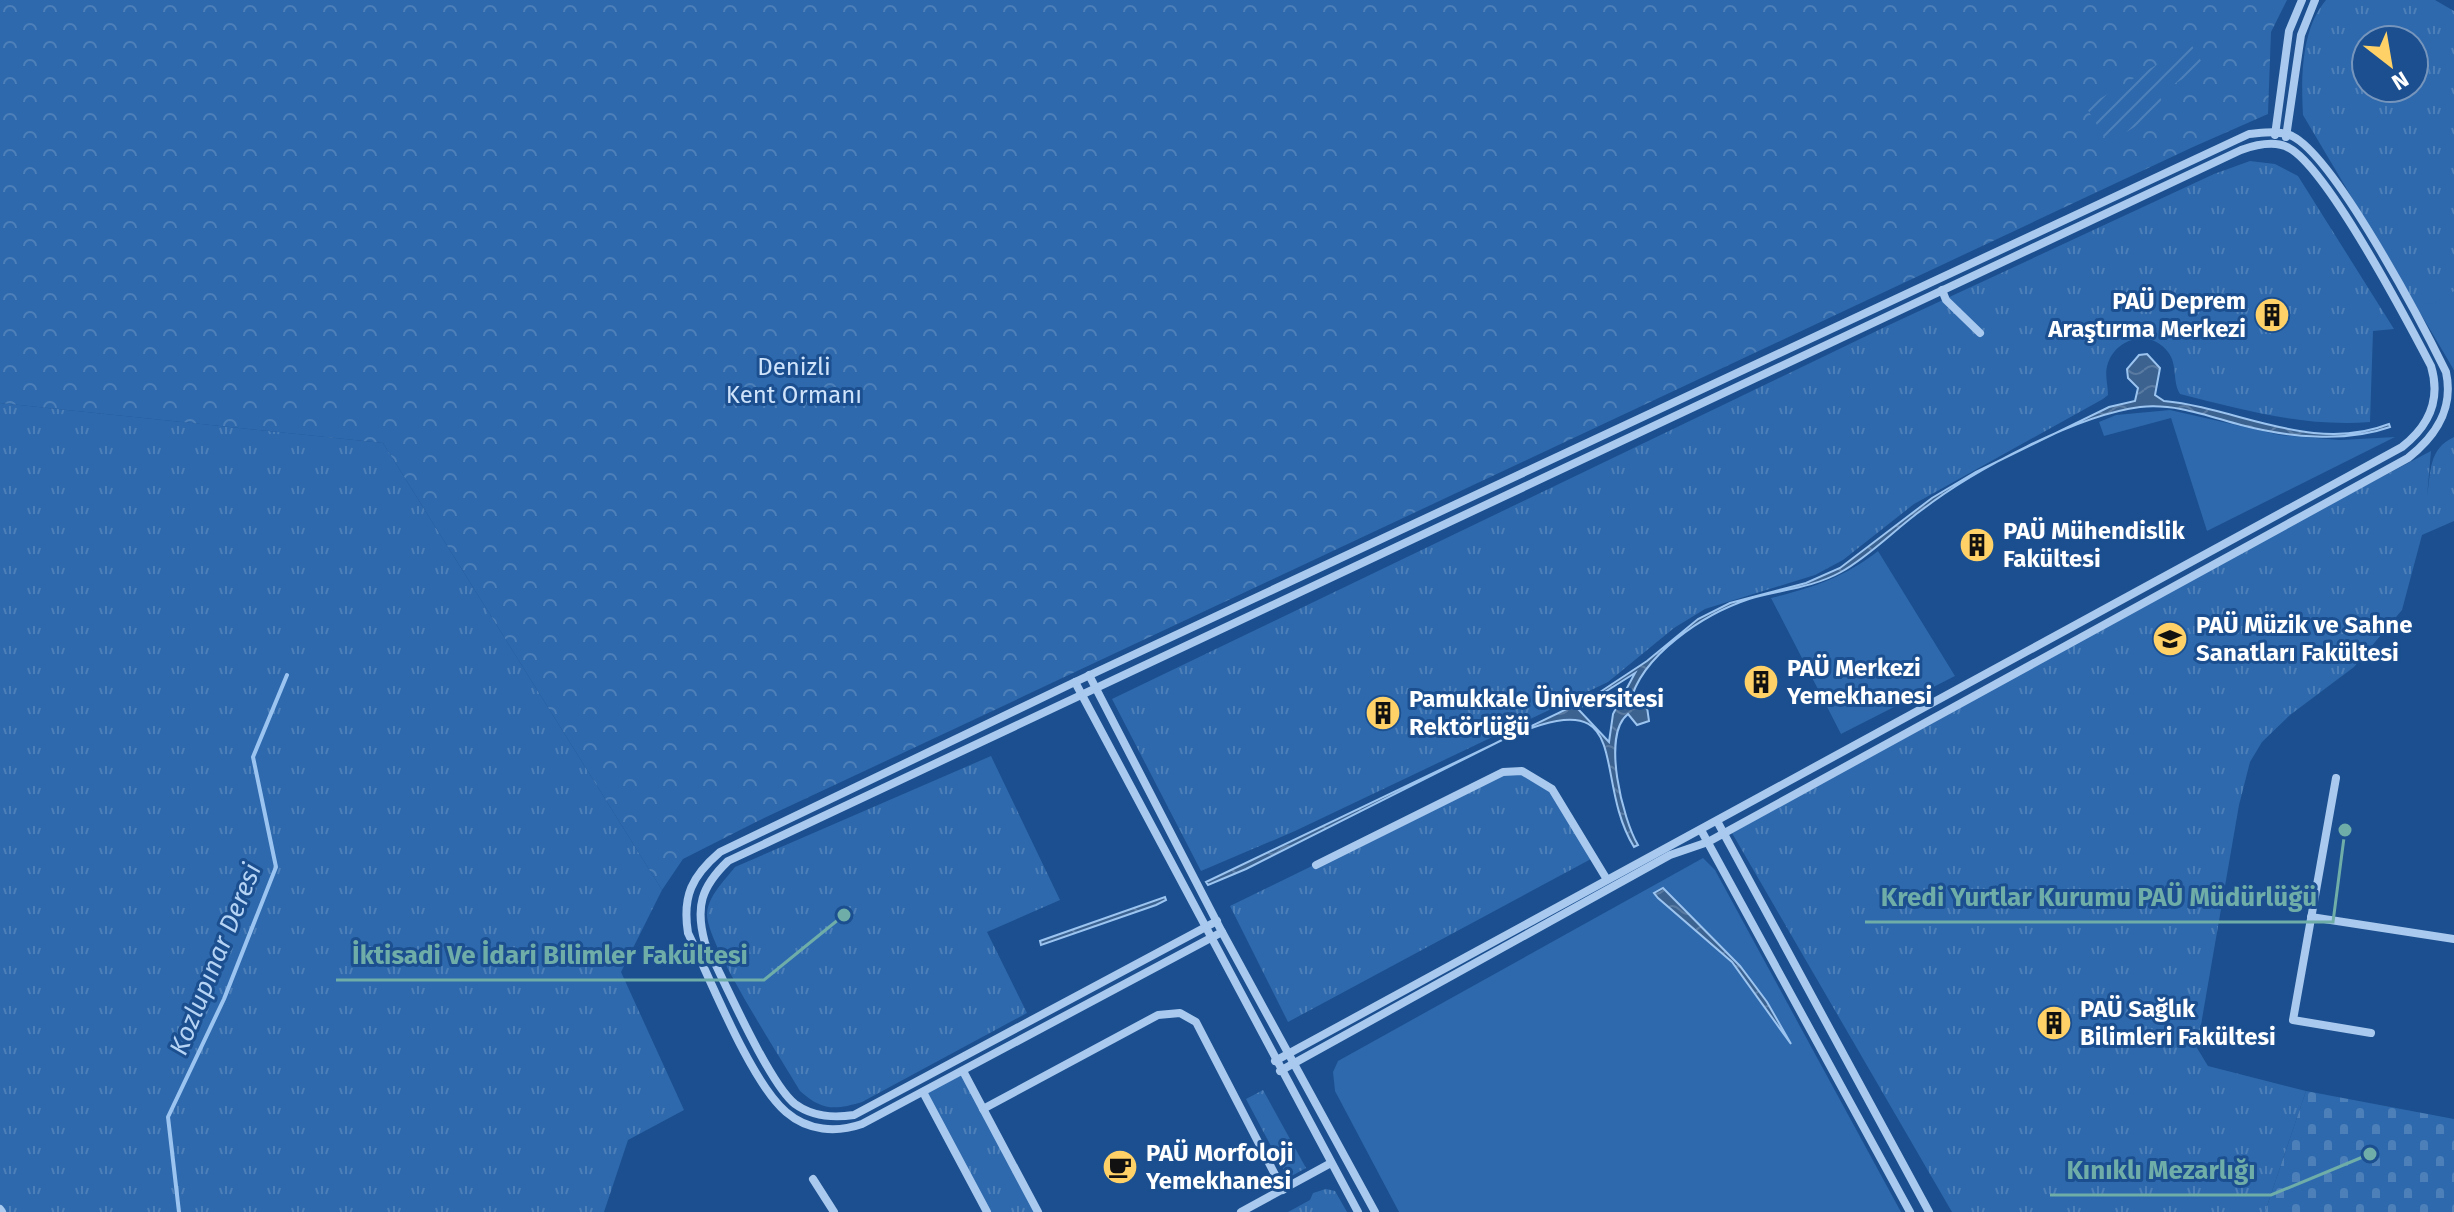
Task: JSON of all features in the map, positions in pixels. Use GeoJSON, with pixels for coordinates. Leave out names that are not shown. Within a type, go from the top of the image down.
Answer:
{"type":"FeatureCollection","features":[{"type":"Feature","properties":{"kind":"street"},"geometry":{"type":"LineString","coordinates":[[2275,144],[2289,31],[2302,0]]}},
{"type":"Feature","properties":{"kind":"street"},"geometry":{"type":"LineString","coordinates":[[2286,146],[2301,35],[2315,0]]}},
{"type":"Feature","properties":{"kind":"street"},"geometry":{"type":"LineString","coordinates":[[1222,932],[923,1092],[848,1129],[821,1130],[786,1112],[761,1080],[688,933],[685,910],[689,886],[701,869],[720,852],[1089,675],[2232,139],[2275,132],[2287,134],[2315,153],[2379,251],[2446,372],[2450,388],[2447,403],[2430,441],[2408,458],[1724,834],[1670,855],[1280,1071]]}},
{"type":"Feature","properties":{"kind":"street"},"geometry":{"type":"LineString","coordinates":[[1217,921],[854,1115],[832,1118],[794,1103],[776,1081],[705,943],[698,919],[700,896],[711,877],[728,861],[2241,150],[2275,144],[2286,146],[2308,163],[2370,258],[2431,366],[2437,383],[2435,401],[2416,435],[2402,447],[1275,1061]]}},
{"type":"Feature","properties":{"kind":"street"},"geometry":{"type":"LineString","coordinates":[[1942,290],[1946,300],[1980,333]]}},
{"type":"Feature","properties":{"kind":"street"},"geometry":{"type":"LineString","coordinates":[[2152,582],[2158,595]]}},
{"type":"Feature","properties":{"kind":"street"},"geometry":{"type":"LineString","coordinates":[[1089,675],[1222,932],[1375,1212]]}},
{"type":"Feature","properties":{"kind":"street"},"geometry":{"type":"LineString","coordinates":[[1075,682],[1209,939],[1358,1212]]}},
{"type":"Feature","properties":{"kind":"street"},"geometry":{"type":"LineString","coordinates":[[1316,865],[1503,772],[1522,771],[1552,789],[1606,878]]}},
{"type":"Feature","properties":{"kind":"street"},"geometry":{"type":"LineString","coordinates":[[2336,778],[2293,1020],[2371,1033]]}},
{"type":"Feature","properties":{"kind":"street"},"geometry":{"type":"LineString","coordinates":[[1717,821],[1929,1212]]}},
{"type":"Feature","properties":{"kind":"street"},"geometry":{"type":"LineString","coordinates":[[1701,830],[1910,1212]]}},
{"type":"Feature","properties":{"kind":"street"},"geometry":{"type":"LineString","coordinates":[[2311,917],[2454,939]]}},
{"type":"Feature","properties":{"kind":"street"},"geometry":{"type":"LineString","coordinates":[[983,1109],[1158,1015],[1180,1013],[1196,1022],[1283,1190]]}},
{"type":"Feature","properties":{"kind":"street"},"geometry":{"type":"LineString","coordinates":[[963,1071],[1038,1212]]}},
{"type":"Feature","properties":{"kind":"street"},"geometry":{"type":"LineString","coordinates":[[923,1092],[987,1212]]}},
{"type":"Feature","properties":{"kind":"street"},"geometry":{"type":"LineString","coordinates":[[1241,1212],[1331,1163]]}},
{"type":"Feature","properties":{"kind":"street"},"geometry":{"type":"LineString","coordinates":[[813,1179],[834,1212]]}},
{"type":"Feature","properties":{"kind":"green space","name":"Denizli Kent Ormanı"},"geometry":{"type":"Polygon","coordinates":[[[0,0],[2287,0],[2271,32],[2268,114],[758,821],[683,859],[662,890],[383,443],[0,403],[0,0]]]}},
{"type":"Feature","properties":{"kind":"green space"},"geometry":{"type":"Polygon","coordinates":[[[2326,0],[2435,0],[2454,11],[2454,370],[2303,115],[2304,54],[2312,25],[2326,0]]]}},
{"type":"Feature","properties":{"kind":"green space"},"geometry":{"type":"Polygon","coordinates":[[[2191,44],[2204,66],[2158,94],[2166,108],[2108,143],[2086,107],[2191,44]]]}},
{"type":"Feature","properties":{"kind":"green space"},"geometry":{"type":"Polygon","coordinates":[[[2250,161],[2275,164],[2298,176],[2394,329],[2373,331],[2370,422],[2297,420],[2180,394],[2171,357],[2161,345],[2144,339],[2126,342],[2112,354],[2108,363],[2108,395],[2103,399],[1914,504],[1843,560],[1815,575],[1705,609],[1674,628],[1608,682],[1295,831],[1201,871],[1112,699],[1889,325],[2214,174],[2250,161]]]}},
{"type":"Feature","properties":{"kind":"green space"},"geometry":{"type":"Polygon","coordinates":[[[2454,291],[2454,370],[2421,310],[2427,303],[2434,304],[2454,291]]]}},
{"type":"Feature","properties":{"kind":"green space"},"geometry":{"type":"Polygon","coordinates":[[[0,403],[383,443],[662,890],[621,972],[684,1110],[628,1140],[604,1212],[0,1212],[0,403]]]}},
{"type":"Feature","properties":{"kind":"green space"},"geometry":{"type":"Polygon","coordinates":[[[2170,410],[2280,435],[2340,440],[2395,437],[2207,531],[2171,418],[2104,436],[2099,422],[2116,415],[2170,410]]]}},
{"type":"Feature","properties":{"kind":"green space"},"geometry":{"type":"Polygon","coordinates":[[[2454,437],[2454,521],[2422,535],[2402,610],[2354,667],[2290,715],[2262,742],[2250,762],[2239,805],[2197,1048],[2208,1066],[2306,1091],[2265,1212],[1952,1212],[1732,833],[2158,595],[2431,451],[2427,497],[2435,455],[2454,437]]]}},
{"type":"Feature","properties":{"kind":"green space"},"geometry":{"type":"Polygon","coordinates":[[[1878,551],[1955,676],[1841,734],[1771,598],[1828,580],[1878,551]]]}},
{"type":"Feature","properties":{"kind":"green space"},"geometry":{"type":"Polygon","coordinates":[[[991,756],[1060,900],[987,932],[1027,1013],[862,1102],[829,1107],[815,1102],[800,1091],[732,976],[711,930],[707,915],[710,902],[735,867],[991,756]]]}},
{"type":"Feature","properties":{"kind":"green space"},"geometry":{"type":"Polygon","coordinates":[[[1522,771],[1552,789],[1591,859],[1288,1022],[1230,906],[1504,772],[1522,771]]]}},
{"type":"Feature","properties":{"kind":"green space"},"geometry":{"type":"Polygon","coordinates":[[[1703,858],[1715,870],[1901,1212],[1399,1212],[1335,1091],[1333,1072],[1338,1061],[1703,858]]]}},
{"type":"Feature","properties":{"kind":"green space"},"geometry":{"type":"Polygon","coordinates":[[[963,1071],[1039,1212],[987,1212],[923,1092],[963,1071]]]}},
{"type":"Feature","properties":{"kind":"green space"},"geometry":{"type":"Polygon","coordinates":[[[1263,1090],[1306,1168],[1288,1178],[1246,1099],[1263,1090]]]}},
{"type":"Feature","properties":{"kind":"green space"},"geometry":{"type":"Polygon","coordinates":[[[2306,1091],[2454,1119],[2454,1212],[2265,1212],[2306,1091]]]}},
{"type":"Feature","properties":{"kind":"green space"},"geometry":{"type":"Polygon","coordinates":[[[1326,1189],[1335,1191],[1347,1212],[1288,1212],[1310,1200],[1313,1193],[1326,1189]]]}},
{"type":"Feature","properties":{"kind":"water"},"geometry":{"type":"Polygon","coordinates":[[[2147,354],[2160,368],[2155,395],[2164,401],[2304,432],[2332,434],[2361,432],[2389,424],[2390,427],[2335,437],[2296,435],[2153,406],[2115,412],[2052,435],[2109,407],[2135,401],[2138,388],[2128,378],[2127,369],[2139,355],[2147,354]]]}},
{"type":"Feature","properties":{"kind":"water"},"geometry":{"type":"Polygon","coordinates":[[[2004,458],[1944,494],[1841,572],[1819,582],[1731,606],[1694,626],[1661,653],[1636,685],[1630,703],[1647,707],[1649,721],[1637,725],[1628,714],[1620,725],[1616,740],[1615,758],[1621,798],[1638,845],[1634,847],[1621,819],[1603,742],[1592,726],[1574,720],[1544,724],[1501,741],[1594,696],[1647,661],[1698,619],[1730,603],[1806,583],[1840,568],[1932,498],[2004,458]],[[1635,673],[1578,709],[1609,742],[1613,714],[1635,673]]]}},
{"type":"Feature","properties":{"kind":"water"},"geometry":{"type":"Polygon","coordinates":[[[1497,742],[1246,869],[1208,885],[1206,882],[1497,742]]]}},
{"type":"Feature","properties":{"kind":"water"},"geometry":{"type":"Polygon","coordinates":[[[1663,888],[1740,966],[1767,1002],[1791,1044],[1732,962],[1654,893],[1663,888]]]}},
{"type":"Feature","properties":{"kind":"water"},"geometry":{"type":"Polygon","coordinates":[[[1165,897],[1166,900],[1156,905],[1041,945],[1040,941],[1165,897]]]}},
{"type":"Feature","properties":{"kind":"waterway","name":"Kozlupınar Deresi"},"geometry":{"type":"LineString","coordinates":[[179,1212],[168,1117],[224,999],[276,867],[253,757],[287,675]]}},
{"type":"Feature","properties":{"kind":"place","name":"PAÜ Deprem Araştırma Merkezi"},"geometry":{"type":"Point","coordinates":[2272,315]}},
{"type":"Feature","properties":{"kind":"place","name":"PAÜ Mühendislik Fakültesi"},"geometry":{"type":"Point","coordinates":[1977,545]}},
{"type":"Feature","properties":{"kind":"place","name":"PAÜ Müzik ve Sahne Sanatları Fakültesi"},"geometry":{"type":"Point","coordinates":[2170,639]}},
{"type":"Feature","properties":{"kind":"place","name":"PAÜ Merkezi Yemekhanesi"},"geometry":{"type":"Point","coordinates":[1761,682]}},
{"type":"Feature","properties":{"kind":"place","name":"Pamukkale Üniversitesi Rektörlüğü"},"geometry":{"type":"Point","coordinates":[1383,713]}},
{"type":"Feature","properties":{"kind":"place","name":"Kredi Yurtlar Kurumu PAÜ Müdürlüğü"},"geometry":{"type":"Point","coordinates":[2345,830]}},
{"type":"Feature","properties":{"kind":"place","name":"İktisadi Ve İdari Bilimler Fakültesi"},"geometry":{"type":"Point","coordinates":[844,915]}},
{"type":"Feature","properties":{"kind":"place","name":"PAÜ Sağlık Bilimleri Fakültesi"},"geometry":{"type":"Point","coordinates":[2054,1023]}},
{"type":"Feature","properties":{"kind":"place","name":"Kınıklı Mezarlığı"},"geometry":{"type":"Point","coordinates":[2370,1154]}},
{"type":"Feature","properties":{"kind":"place","name":"PAÜ Morfoloji Yemekhanesi"},"geometry":{"type":"Point","coordinates":[1120,1167]}}]}
